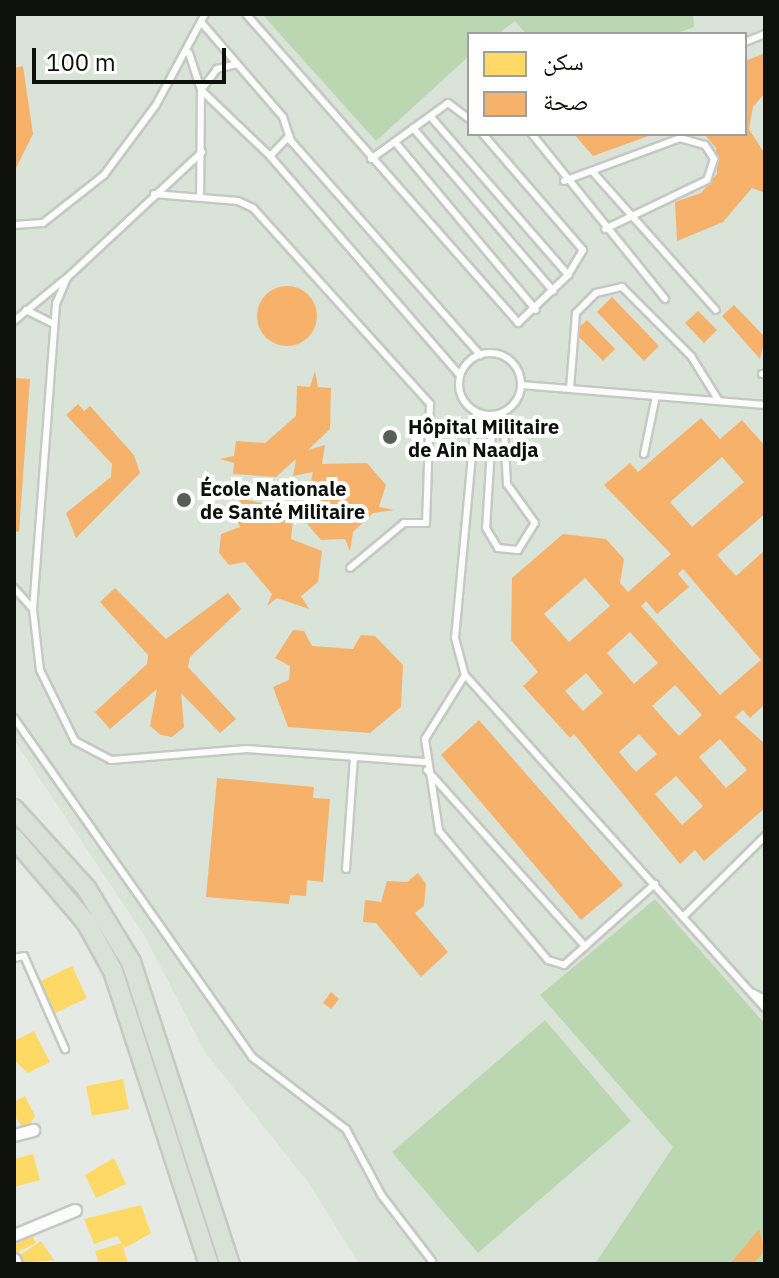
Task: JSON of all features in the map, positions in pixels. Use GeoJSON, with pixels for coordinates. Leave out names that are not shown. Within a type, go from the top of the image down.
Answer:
{"type":"FeatureCollection","features":[{"type":"Feature","properties":{"kind":"highway"},"geometry":{"type":"LineString","coordinates":[[14,809],[86,888],[131,962],[230,1264]]}},
{"type":"Feature","properties":{"kind":"highway"},"geometry":{"type":"LineString","coordinates":[[14,838],[86,922],[113,971],[209,1264]]}},
{"type":"Feature","properties":{"kind":"street"},"geometry":{"type":"LineString","coordinates":[[14,1135],[33,1130]]}},
{"type":"Feature","properties":{"kind":"street"},"geometry":{"type":"LineString","coordinates":[[14,1235],[75,1210]]}},
{"type":"Feature","properties":{"kind":"lane"},"geometry":{"type":"LineString","coordinates":[[14,225],[43,223],[84,197],[189,52],[205,14]]}},
{"type":"Feature","properties":{"kind":"lane"},"geometry":{"type":"LineString","coordinates":[[246,14],[510,319],[522,322],[583,257],[579,243],[485,136]]}},
{"type":"Feature","properties":{"kind":"lane"},"geometry":{"type":"LineString","coordinates":[[201,22],[283,117],[289,136],[480,355],[510,360],[521,385]]}},
{"type":"Feature","properties":{"kind":"lane"},"geometry":{"type":"LineString","coordinates":[[189,52],[201,90],[200,196]]}},
{"type":"Feature","properties":{"kind":"lane"},"geometry":{"type":"LineString","coordinates":[[201,90],[217,69],[237,64]]}},
{"type":"Feature","properties":{"kind":"lane"},"geometry":{"type":"LineString","coordinates":[[201,90],[252,147],[270,156],[460,375],[460,393],[476,412],[503,413]]}},
{"type":"Feature","properties":{"kind":"lane"},"geometry":{"type":"LineString","coordinates":[[371,159],[452,102],[467,117]]}},
{"type":"Feature","properties":{"kind":"lane"},"geometry":{"type":"LineString","coordinates":[[430,116],[568,275]]}},
{"type":"Feature","properties":{"kind":"lane"},"geometry":{"type":"LineString","coordinates":[[413,128],[553,291]]}},
{"type":"Feature","properties":{"kind":"lane"},"geometry":{"type":"LineString","coordinates":[[270,156],[289,136]]}},
{"type":"Feature","properties":{"kind":"lane"},"geometry":{"type":"LineString","coordinates":[[531,136],[564,181],[665,299]]}},
{"type":"Feature","properties":{"kind":"lane"},"geometry":{"type":"LineString","coordinates":[[564,181],[680,138],[705,145],[714,159],[707,180],[605,229]]}},
{"type":"Feature","properties":{"kind":"lane"},"geometry":{"type":"LineString","coordinates":[[395,142],[536,310]]}},
{"type":"Feature","properties":{"kind":"lane"},"geometry":{"type":"LineString","coordinates":[[14,321],[67,278],[153,194],[202,152]]}},
{"type":"Feature","properties":{"kind":"lane"},"geometry":{"type":"LineString","coordinates":[[592,171],[629,217],[716,310]]}},
{"type":"Feature","properties":{"kind":"lane"},"geometry":{"type":"LineString","coordinates":[[153,194],[200,196],[253,208],[430,404],[426,523],[404,523],[350,568]]}},
{"type":"Feature","properties":{"kind":"lane"},"geometry":{"type":"LineString","coordinates":[[67,278],[52,323],[33,609],[40,670],[60,719],[93,754],[111,760],[247,749],[426,766],[585,946]]}},
{"type":"Feature","properties":{"kind":"lane"},"geometry":{"type":"LineString","coordinates":[[570,389],[576,313],[596,293],[622,287],[691,356],[719,401]]}},
{"type":"Feature","properties":{"kind":"lane"},"geometry":{"type":"LineString","coordinates":[[26,310],[52,323]]}},
{"type":"Feature","properties":{"kind":"lane"},"geometry":{"type":"LineString","coordinates":[[460,375],[480,355]]}},
{"type":"Feature","properties":{"kind":"lane"},"geometry":{"type":"LineString","coordinates":[[521,385],[765,405]]}},
{"type":"Feature","properties":{"kind":"lane"},"geometry":{"type":"LineString","coordinates":[[493,415],[490,539],[518,550],[535,523],[507,484],[503,413],[521,385]]}},
{"type":"Feature","properties":{"kind":"lane"},"geometry":{"type":"LineString","coordinates":[[644,454],[656,396]]}},
{"type":"Feature","properties":{"kind":"lane"},"geometry":{"type":"LineString","coordinates":[[476,412],[455,638],[465,675],[765,1008]]}},
{"type":"Feature","properties":{"kind":"lane"},"geometry":{"type":"LineString","coordinates":[[489,493],[507,484]]}},
{"type":"Feature","properties":{"kind":"lane"},"geometry":{"type":"LineString","coordinates":[[14,588],[33,609]]}},
{"type":"Feature","properties":{"kind":"lane"},"geometry":{"type":"LineString","coordinates":[[465,675],[432,725],[426,766],[439,831],[548,960],[564,965],[655,884]]}},
{"type":"Feature","properties":{"kind":"lane"},"geometry":{"type":"LineString","coordinates":[[14,718],[252,1057],[346,1129],[382,1196],[432,1261]]}},
{"type":"Feature","properties":{"kind":"lane"},"geometry":{"type":"LineString","coordinates":[[346,869],[354,757]]}},
{"type":"Feature","properties":{"kind":"lane"},"geometry":{"type":"LineString","coordinates":[[683,917],[765,836]]}},
{"type":"Feature","properties":{"kind":"lane"},"geometry":{"type":"LineString","coordinates":[[14,958],[24,956],[65,1049]]}},
{"type":"Feature","properties":{"kind":"lane"},"geometry":{"type":"LineString","coordinates":[[750,992],[765,999]]}},
{"type":"Feature","properties":{"kind":"shaded area","name":"Hôpital Militaire de Ain Naadja"},"geometry":{"type":"Polygon","coordinates":[[[14,14],[765,14],[765,1264],[359,1264],[310,1185],[205,1052],[144,935],[14,740],[14,14]]]}},
{"type":"Feature","properties":{"kind":"green space"},"geometry":{"type":"Polygon","coordinates":[[[262,14],[693,14],[694,27],[680,32],[524,32],[515,21],[501,32],[467,32],[467,58],[376,141],[262,14]]]}},
{"type":"Feature","properties":{"kind":"green space"},"geometry":{"type":"Polygon","coordinates":[[[655,899],[765,1024],[765,1264],[595,1264],[673,1147],[540,995],[655,899]]]}},
{"type":"Feature","properties":{"kind":"green space"},"geometry":{"type":"Polygon","coordinates":[[[545,1020],[631,1121],[478,1253],[392,1152],[545,1020]]]}},
{"type":"Feature","properties":{"kind":"building: سكن"},"geometry":{"type":"Polygon","coordinates":[[[72,966],[87,998],[49,1016],[34,984],[72,966]]]}},
{"type":"Feature","properties":{"kind":"building: سكن"},"geometry":{"type":"Polygon","coordinates":[[[34,1031],[50,1062],[28,1073],[14,1060],[14,1041],[34,1031]]]}},
{"type":"Feature","properties":{"kind":"building: سكن"},"geometry":{"type":"Polygon","coordinates":[[[123,1079],[129,1109],[92,1116],[86,1086],[123,1079]]]}},
{"type":"Feature","properties":{"kind":"building: سكن"},"geometry":{"type":"Polygon","coordinates":[[[25,1096],[35,1116],[25,1133],[14,1113],[14,1102],[25,1096]]]}},
{"type":"Feature","properties":{"kind":"building: سكن"},"geometry":{"type":"Polygon","coordinates":[[[33,1154],[40,1180],[14,1187],[14,1159],[33,1154]]]}},
{"type":"Feature","properties":{"kind":"building: سكن"},"geometry":{"type":"Polygon","coordinates":[[[114,1158],[126,1184],[96,1198],[85,1175],[114,1158]]]}},
{"type":"Feature","properties":{"kind":"building: سكن"},"geometry":{"type":"Polygon","coordinates":[[[141,1205],[151,1233],[125,1248],[117,1236],[94,1244],[84,1219],[141,1205]]]}},
{"type":"Feature","properties":{"kind":"building: سكن"},"geometry":{"type":"Polygon","coordinates":[[[32,1235],[36,1243],[14,1254],[14,1244],[32,1235]]]}},
{"type":"Feature","properties":{"kind":"building: سكن"},"geometry":{"type":"Polygon","coordinates":[[[41,1241],[54,1260],[15,1264],[14,1259],[41,1241]]]}},
{"type":"Feature","properties":{"kind":"building: سكن"},"geometry":{"type":"Polygon","coordinates":[[[122,1243],[128,1264],[99,1264],[95,1251],[122,1243]]]}},
{"type":"Feature","properties":{"kind":"building: صحة"},"geometry":{"type":"Polygon","coordinates":[[[765,53],[765,93],[753,107],[749,129],[765,154],[765,193],[752,188],[723,222],[677,241],[675,202],[701,193],[717,174],[716,148],[706,136],[747,136],[747,60],[765,53]]]}},
{"type":"Feature","properties":{"kind":"building: صحة"},"geometry":{"type":"Polygon","coordinates":[[[23,66],[33,134],[14,172],[14,68],[23,66]]]}},
{"type":"Feature","properties":{"kind":"building: صحة"},"geometry":{"type":"Polygon","coordinates":[[[576,136],[648,136],[593,156],[576,136]]]}},
{"type":"Feature","properties":{"kind":"building: صحة"},"geometry":{"type":"Polygon","coordinates":[[[287,286],[308,295],[317,316],[308,337],[287,346],[266,337],[257,316],[266,295],[287,286]]]}},
{"type":"Feature","properties":{"kind":"building: صحة"},"geometry":{"type":"Polygon","coordinates":[[[612,297],[659,346],[644,361],[597,312],[612,297]]]}},
{"type":"Feature","properties":{"kind":"building: صحة"},"geometry":{"type":"Polygon","coordinates":[[[734,305],[765,337],[760,359],[722,316],[734,305]]]}},
{"type":"Feature","properties":{"kind":"building: صحة"},"geometry":{"type":"Polygon","coordinates":[[[698,311],[717,330],[704,343],[685,323],[698,311]]]}},
{"type":"Feature","properties":{"kind":"building: صحة"},"geometry":{"type":"Polygon","coordinates":[[[587,320],[615,349],[603,361],[574,332],[587,320]]]}},
{"type":"Feature","properties":{"kind":"building: صحة"},"geometry":{"type":"Polygon","coordinates":[[[315,371],[318,387],[331,388],[330,429],[308,450],[325,445],[322,464],[367,463],[386,485],[379,507],[394,510],[373,513],[353,532],[350,551],[345,539],[321,540],[303,519],[313,472],[293,476],[296,459],[276,477],[233,474],[234,463],[220,459],[234,456],[236,441],[265,443],[296,416],[297,386],[310,387],[315,371]]]}},
{"type":"Feature","properties":{"kind":"building: صحة"},"geometry":{"type":"Polygon","coordinates":[[[14,378],[30,379],[19,532],[14,531],[14,378]]]}},
{"type":"Feature","properties":{"kind":"building: صحة"},"geometry":{"type":"Polygon","coordinates":[[[78,404],[84,411],[90,406],[134,455],[140,473],[76,538],[66,513],[111,477],[112,464],[66,415],[78,404]]]}},
{"type":"Feature","properties":{"kind":"building: صحة"},"geometry":{"type":"Polygon","coordinates":[[[701,418],[720,439],[742,420],[765,446],[765,514],[717,555],[736,576],[765,550],[765,704],[750,718],[743,710],[735,717],[765,744],[765,808],[704,861],[695,850],[680,864],[574,734],[570,738],[523,686],[538,672],[511,640],[512,578],[563,534],[606,539],[624,559],[620,583],[628,592],[671,554],[604,485],[630,463],[638,472],[701,418]],[[722,457],[670,502],[692,527],[744,482],[722,457]],[[683,569],[678,574],[689,587],[657,614],[646,601],[641,606],[720,695],[761,660],[683,569]],[[585,578],[544,614],[569,642],[610,606],[585,578]],[[630,632],[607,653],[634,684],[658,663],[630,632]],[[586,673],[565,691],[583,711],[603,693],[586,673]],[[675,685],[652,706],[679,736],[702,715],[675,685]],[[639,734],[619,752],[636,772],[657,754],[639,734]],[[720,739],[699,757],[726,788],[747,770],[720,739]],[[676,776],[655,794],[682,825],[703,806],[676,776]]]}},
{"type":"Feature","properties":{"kind":"building: صحة"},"geometry":{"type":"Polygon","coordinates":[[[243,499],[294,510],[291,539],[322,551],[318,582],[301,596],[309,609],[277,598],[267,606],[272,594],[245,562],[229,565],[219,553],[221,534],[240,527],[231,506],[243,499]]]}},
{"type":"Feature","properties":{"kind":"building: صحة"},"geometry":{"type":"Polygon","coordinates":[[[115,588],[166,639],[228,593],[241,609],[190,657],[188,667],[236,719],[220,733],[181,693],[184,727],[172,737],[161,735],[150,726],[157,689],[110,729],[95,712],[147,664],[148,655],[100,602],[115,588]]]}},
{"type":"Feature","properties":{"kind":"building: صحة"},"geometry":{"type":"Polygon","coordinates":[[[293,630],[304,631],[312,646],[353,649],[361,635],[375,636],[403,665],[401,707],[370,733],[288,727],[273,687],[289,680],[290,666],[275,658],[293,630]]]}},
{"type":"Feature","properties":{"kind":"building: صحة"},"geometry":{"type":"Polygon","coordinates":[[[479,720],[623,885],[581,920],[441,755],[479,720]]]}},
{"type":"Feature","properties":{"kind":"building: صحة"},"geometry":{"type":"Polygon","coordinates":[[[217,778],[314,787],[313,798],[330,799],[323,882],[307,880],[306,896],[290,895],[289,904],[206,897],[217,778]]]}},
{"type":"Feature","properties":{"kind":"building: صحة"},"geometry":{"type":"Polygon","coordinates":[[[418,873],[426,884],[424,906],[415,913],[448,952],[421,977],[376,923],[363,922],[365,900],[381,902],[387,881],[407,882],[418,873]]]}},
{"type":"Feature","properties":{"kind":"building: صحة"},"geometry":{"type":"Polygon","coordinates":[[[331,992],[339,999],[331,1009],[323,1003],[331,992]]]}},
{"type":"Feature","properties":{"kind":"building: صحة"},"geometry":{"type":"Polygon","coordinates":[[[759,1229],[765,1250],[753,1264],[730,1264],[759,1229]]]}},
{"type":"Feature","properties":{"kind":"place","name":"Hôpital Militaire de Ain Naadja"},"geometry":{"type":"Point","coordinates":[390,437]}},
{"type":"Feature","properties":{"kind":"place","name":"École Nationale de Santé Militaire"},"geometry":{"type":"Point","coordinates":[184,500]}}]}
